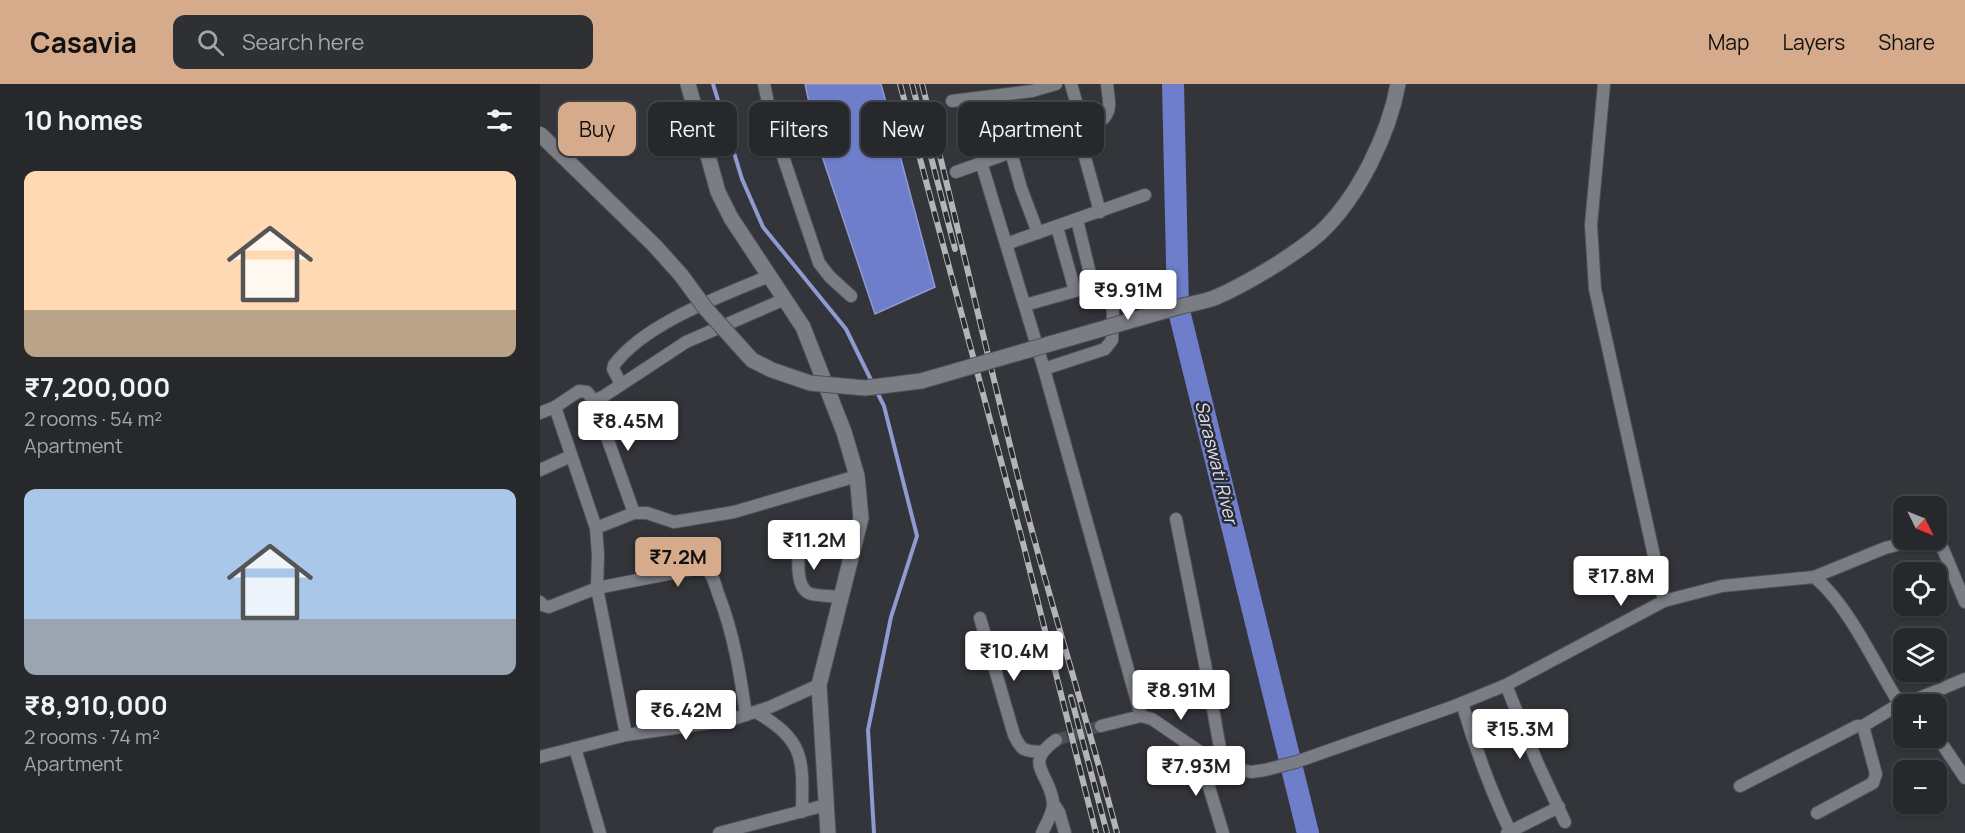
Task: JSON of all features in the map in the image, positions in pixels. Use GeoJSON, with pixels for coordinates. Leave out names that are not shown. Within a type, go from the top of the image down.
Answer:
{"type":"FeatureCollection","features":[{"type":"Feature","properties":{"kind":"street"},"geometry":{"type":"LineString","coordinates":[[688,84],[718,192],[731,218],[803,327],[844,432],[857,476],[861,518],[819,685],[828,833]]}},
{"type":"Feature","properties":{"kind":"street"},"geometry":{"type":"LineString","coordinates":[[764,84],[774,130],[819,263],[851,296]]}},
{"type":"Feature","properties":{"kind":"street"},"geometry":{"type":"LineString","coordinates":[[952,101],[1056,84]]}},
{"type":"Feature","properties":{"kind":"street"},"geometry":{"type":"LineString","coordinates":[[1071,84],[1075,102]]}},
{"type":"Feature","properties":{"kind":"street"},"geometry":{"type":"LineString","coordinates":[[1104,118],[1110,106],[1107,84]]}},
{"type":"Feature","properties":{"kind":"street"},"geometry":{"type":"LineString","coordinates":[[540,134],[655,246],[681,275],[706,309],[752,360],[772,370],[810,383],[865,388],[921,381],[1214,298],[1258,275],[1293,254],[1321,232],[1340,209],[1374,157],[1388,124],[1398,84]]}},
{"type":"Feature","properties":{"kind":"street"},"geometry":{"type":"LineString","coordinates":[[1604,84],[1591,225],[1595,289],[1664,602]]}},
{"type":"Feature","properties":{"kind":"street"},"geometry":{"type":"LineString","coordinates":[[956,172],[999,156]]}},
{"type":"Feature","properties":{"kind":"street"},"geometry":{"type":"LineString","coordinates":[[1012,156],[1038,233]]}},
{"type":"Feature","properties":{"kind":"street"},"geometry":{"type":"LineString","coordinates":[[1087,156],[1100,212]]}},
{"type":"Feature","properties":{"kind":"street"},"geometry":{"type":"LineString","coordinates":[[981,162],[1044,369],[1141,716]]}},
{"type":"Feature","properties":{"kind":"street"},"geometry":{"type":"LineString","coordinates":[[1006,244],[1146,195]]}},
{"type":"Feature","properties":{"kind":"street"},"geometry":{"type":"LineString","coordinates":[[1044,369],[1105,350],[1112,340],[1111,302],[1107,296],[1093,286],[1077,220]]}},
{"type":"Feature","properties":{"kind":"street"},"geometry":{"type":"LineString","coordinates":[[1057,227],[1075,291]]}},
{"type":"Feature","properties":{"kind":"street"},"geometry":{"type":"LineString","coordinates":[[621,384],[613,369],[614,365],[643,338],[687,312],[769,276]]}},
{"type":"Feature","properties":{"kind":"street"},"geometry":{"type":"LineString","coordinates":[[1025,305],[1093,286]]}},
{"type":"Feature","properties":{"kind":"street"},"geometry":{"type":"LineString","coordinates":[[594,401],[686,342],[784,299]]}},
{"type":"Feature","properties":{"kind":"street"},"geometry":{"type":"LineString","coordinates":[[540,413],[555,407],[579,391],[587,392],[594,401],[634,513]]}},
{"type":"Feature","properties":{"kind":"street"},"geometry":{"type":"LineString","coordinates":[[555,407],[596,528],[597,588],[626,735]]}},
{"type":"Feature","properties":{"kind":"street"},"geometry":{"type":"LineString","coordinates":[[540,470],[571,456]]}},
{"type":"Feature","properties":{"kind":"street"},"geometry":{"type":"LineString","coordinates":[[596,528],[634,513],[647,513],[674,522],[713,516],[755,507],[857,476]]}},
{"type":"Feature","properties":{"kind":"street"},"geometry":{"type":"LineString","coordinates":[[1176,519],[1205,664],[1222,765]]}},
{"type":"Feature","properties":{"kind":"street"},"geometry":{"type":"LineString","coordinates":[[800,536],[800,586],[811,594],[841,597]]}},
{"type":"Feature","properties":{"kind":"street"},"geometry":{"type":"LineString","coordinates":[[1101,726],[1141,716],[1152,719],[1222,765],[1251,772],[1265,770],[1296,762],[1506,685],[1664,602],[1722,586],[1814,577],[1893,546]]}},
{"type":"Feature","properties":{"kind":"street"},"geometry":{"type":"LineString","coordinates":[[1942,550],[1965,602]]}},
{"type":"Feature","properties":{"kind":"street"},"geometry":{"type":"LineString","coordinates":[[540,602],[549,607],[597,588],[704,567],[708,570],[713,577],[734,641],[751,713],[784,731],[793,741],[800,755],[803,776],[802,812]]}},
{"type":"Feature","properties":{"kind":"street"},"geometry":{"type":"LineString","coordinates":[[1814,577],[1826,586],[1840,605],[1894,694]]}},
{"type":"Feature","properties":{"kind":"street"},"geometry":{"type":"LineString","coordinates":[[980,618],[1019,746],[1024,751],[1042,752]]}},
{"type":"Feature","properties":{"kind":"street"},"geometry":{"type":"LineString","coordinates":[[1936,694],[1965,679]]}},
{"type":"Feature","properties":{"kind":"street"},"geometry":{"type":"LineString","coordinates":[[540,757],[626,735],[730,720],[819,685]]}},
{"type":"Feature","properties":{"kind":"street"},"geometry":{"type":"LineString","coordinates":[[1506,685],[1537,762],[1565,822]]}},
{"type":"Feature","properties":{"kind":"street"},"geometry":{"type":"LineString","coordinates":[[1462,703],[1476,749],[1510,832],[1559,807]]}},
{"type":"Feature","properties":{"kind":"street"},"geometry":{"type":"LineString","coordinates":[[1740,786],[1857,726],[1863,726],[1893,708]]}},
{"type":"Feature","properties":{"kind":"street"},"geometry":{"type":"LineString","coordinates":[[1817,813],[1873,783],[1876,774],[1863,726]]}},
{"type":"Feature","properties":{"kind":"street"},"geometry":{"type":"LineString","coordinates":[[1056,740],[1042,752],[1039,766],[1053,803],[1059,812],[1065,833]]}},
{"type":"Feature","properties":{"kind":"street"},"geometry":{"type":"LineString","coordinates":[[575,748],[600,833]]}},
{"type":"Feature","properties":{"kind":"street"},"geometry":{"type":"LineString","coordinates":[[1945,748],[1965,778]]}},
{"type":"Feature","properties":{"kind":"street"},"geometry":{"type":"LineString","coordinates":[[1206,756],[1209,788],[1223,833]]}},
{"type":"Feature","properties":{"kind":"street"},"geometry":{"type":"LineString","coordinates":[[1041,833],[1050,816],[1053,803]]}},
{"type":"Feature","properties":{"kind":"street"},"geometry":{"type":"LineString","coordinates":[[719,833],[826,805]]}},
{"type":"Feature","properties":{"kind":"water"},"geometry":{"type":"Polygon","coordinates":[[[805,84],[881,84],[886,102],[861,102],[861,156],[900,156],[935,287],[875,314],[822,156],[849,156],[849,102],[809,102],[805,84]]]}},
{"type":"Feature","properties":{"kind":"waterway"},"geometry":{"type":"LineString","coordinates":[[713,84],[742,179],[763,227],[846,329],[873,384]]}},
{"type":"Feature","properties":{"kind":"waterway","name":"Saraswati River"},"geometry":{"type":"LineString","coordinates":[[1173,84],[1178,307],[1308,833]]}},
{"type":"Feature","properties":{"kind":"waterway"},"geometry":{"type":"LineString","coordinates":[[874,833],[868,730],[891,617],[917,536],[884,406],[876,390]]}},
{"type":"Feature","properties":{"kind":"tunnel"},"geometry":{"type":"LineString","coordinates":[[1056,740],[1101,726]]}},
{"type":"Feature","properties":{"kind":"railway"},"geometry":{"type":"LineString","coordinates":[[900,84],[1023,543],[1096,833]]}},
{"type":"Feature","properties":{"kind":"railway"},"geometry":{"type":"LineString","coordinates":[[912,84],[955,249]]}},
{"type":"Feature","properties":{"kind":"railway"},"geometry":{"type":"LineString","coordinates":[[922,84],[1023,497],[1117,833]]}},
{"type":"Feature","properties":{"kind":"railway"},"geometry":{"type":"LineString","coordinates":[[1071,697],[1107,833]]}}]}
